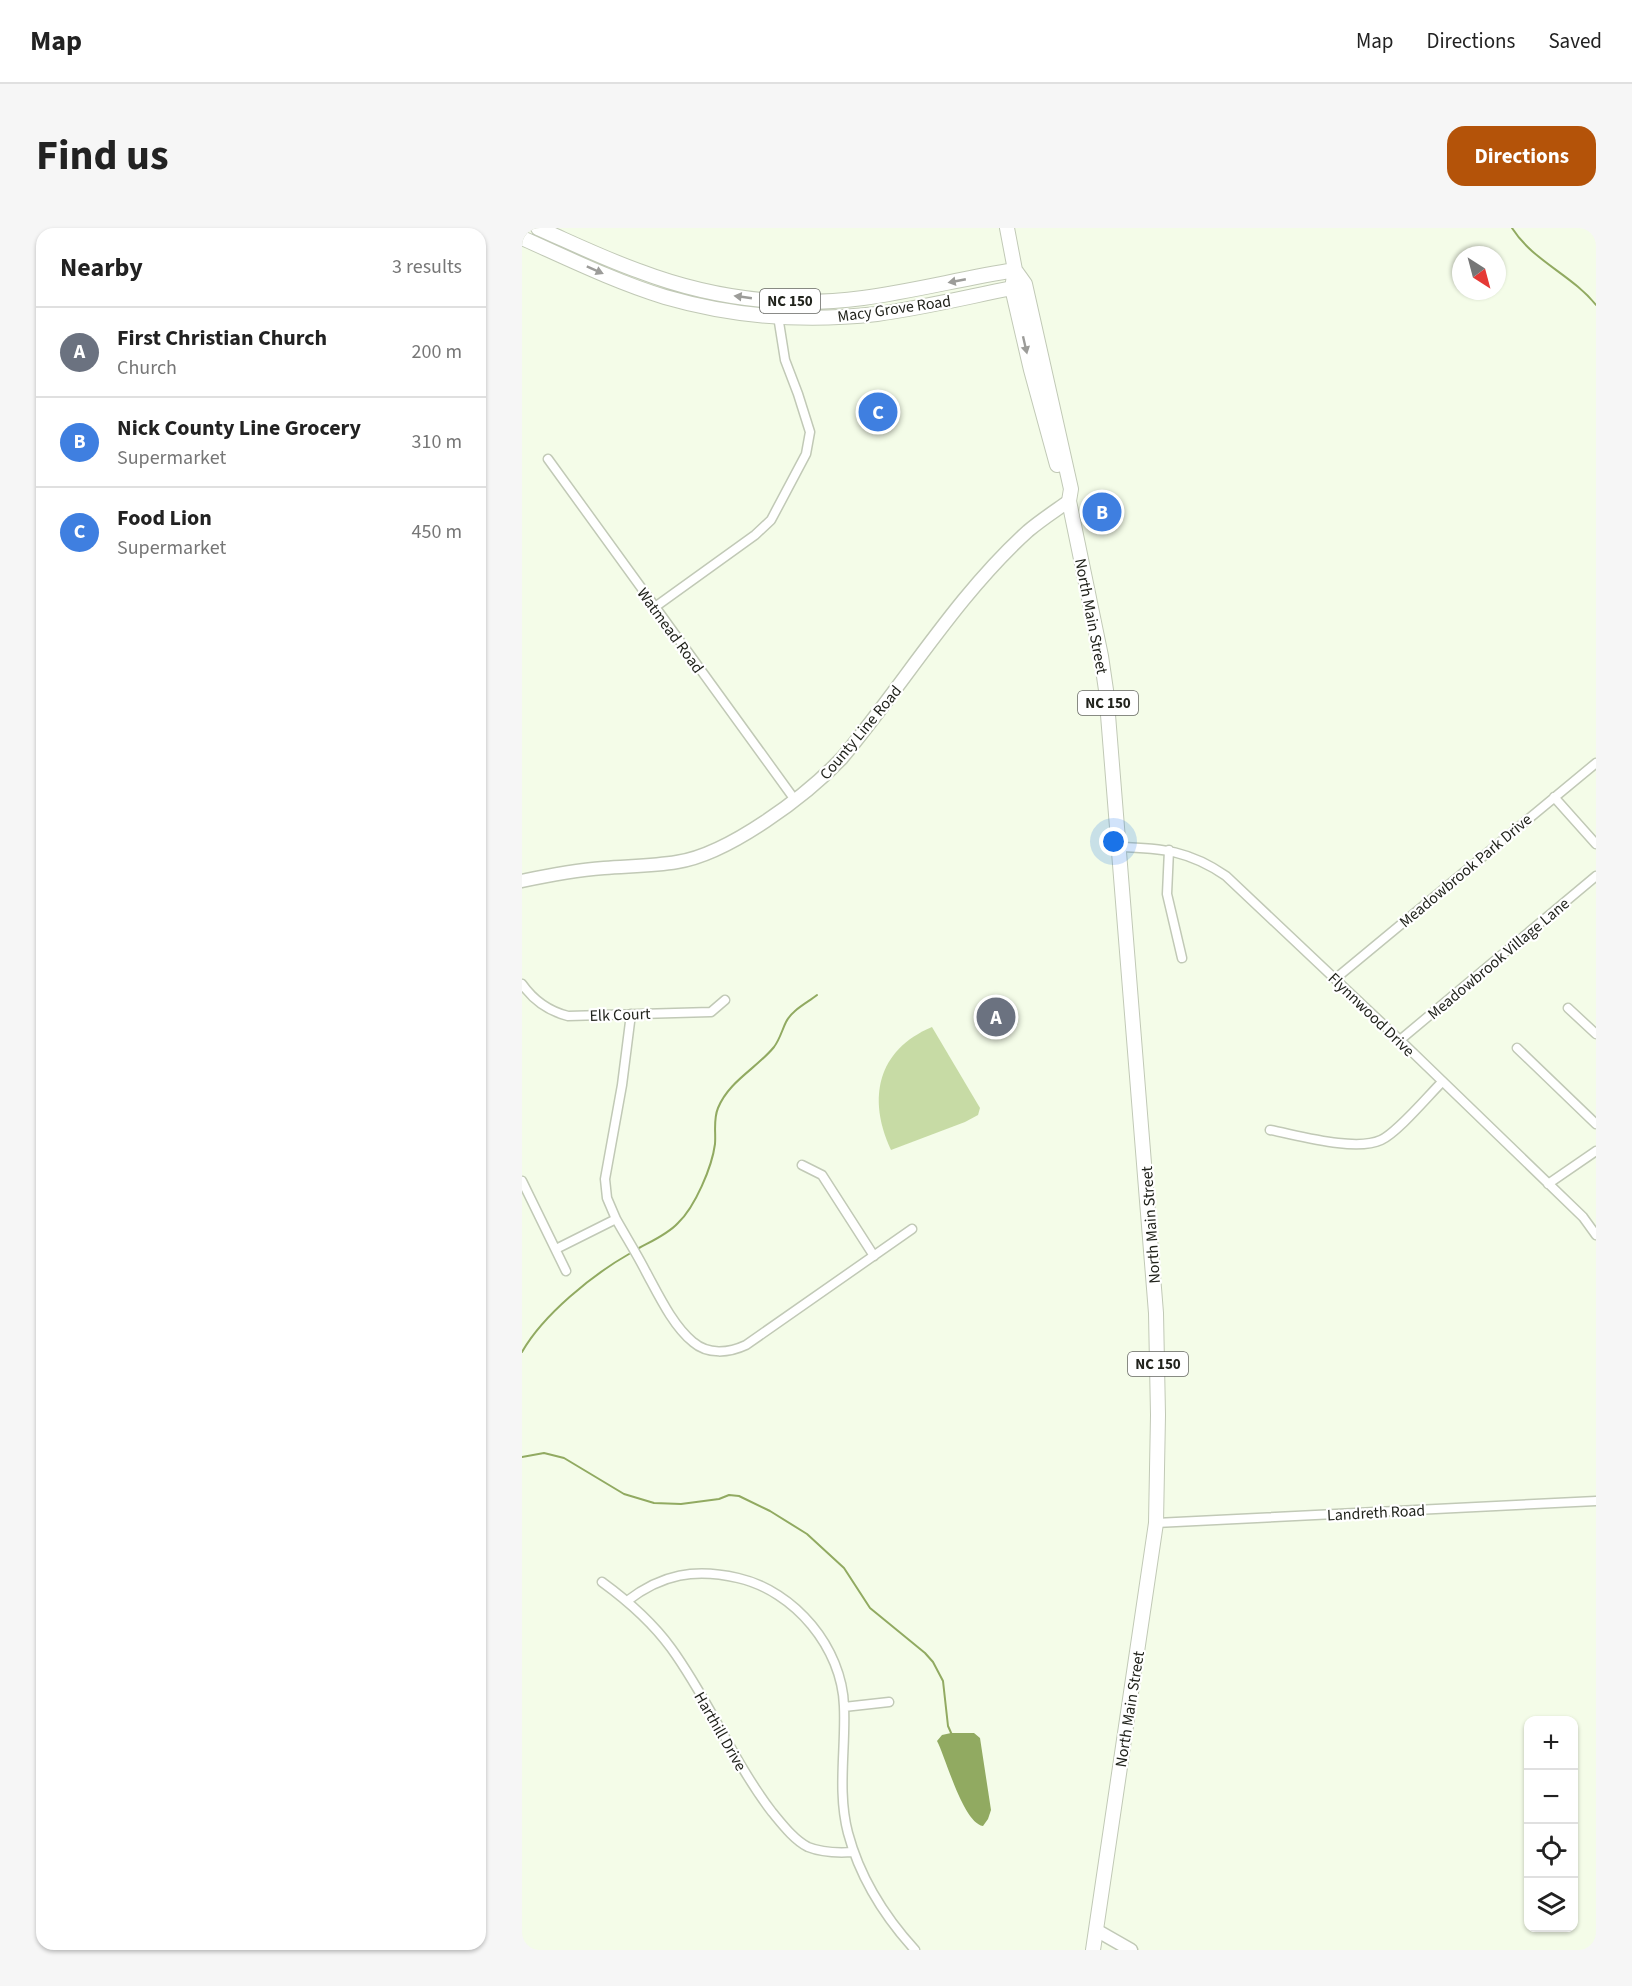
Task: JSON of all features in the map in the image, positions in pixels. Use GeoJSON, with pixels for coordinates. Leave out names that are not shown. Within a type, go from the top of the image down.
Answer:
{"type":"FeatureCollection","features":[{"type":"Feature","properties":{"kind":"main road","name":"Macy Grove Road"},"geometry":{"type":"LineString","coordinates":[[538,228],[638,271],[677,284],[733,296],[781,301],[862,298],[1015,270]]}},
{"type":"Feature","properties":{"kind":"main road","name":"North Main Street"},"geometry":{"type":"LineString","coordinates":[[1007,228],[1018,286],[1071,489],[1069,501],[1104,673],[1156,1313],[1158,1415],[1156,1523],[1093,1950]]}},
{"type":"Feature","properties":{"kind":"main road"},"geometry":{"type":"LineString","coordinates":[[522,232],[563,247],[572,243]]}},
{"type":"Feature","properties":{"kind":"main road","name":"Macy Grove Road"},"geometry":{"type":"LineString","coordinates":[[522,238],[617,280],[665,297],[714,309],[778,316],[831,317],[881,313],[1018,286]]}},
{"type":"Feature","properties":{"kind":"street"},"geometry":{"type":"LineString","coordinates":[[655,608],[755,535],[771,520],[802,464],[810,432],[785,360],[778,316]]}},
{"type":"Feature","properties":{"kind":"street","name":"Watmead Road"},"geometry":{"type":"LineString","coordinates":[[548,459],[795,800]]}},
{"type":"Feature","properties":{"kind":"street","name":"County Line Road"},"geometry":{"type":"LineString","coordinates":[[522,881],[603,868],[679,862],[726,845],[795,800],[825,776],[847,751],[952,616],[1007,552],[1030,529],[1069,501]]}},
{"type":"Feature","properties":{"kind":"street","name":"Meadowbrook Park Drive"},"geometry":{"type":"LineString","coordinates":[[1335,979],[1596,763]]}},
{"type":"Feature","properties":{"kind":"street"},"geometry":{"type":"LineString","coordinates":[[1554,797],[1596,844]]}},
{"type":"Feature","properties":{"kind":"street","name":"Flynnwood Drive"},"geometry":{"type":"LineString","coordinates":[[1119,847],[1169,850],[1202,860],[1226,876],[1583,1217],[1596,1235]]}},
{"type":"Feature","properties":{"kind":"street"},"geometry":{"type":"LineString","coordinates":[[1169,850],[1167,894],[1182,958]]}},
{"type":"Feature","properties":{"kind":"street","name":"Meadowbrook Village Lane"},"geometry":{"type":"LineString","coordinates":[[1400,1040],[1596,876]]}},
{"type":"Feature","properties":{"kind":"street","name":"Elk Court"},"geometry":{"type":"LineString","coordinates":[[522,984],[538,1003],[568,1016],[711,1012],[725,1000]]}},
{"type":"Feature","properties":{"kind":"street"},"geometry":{"type":"LineString","coordinates":[[1568,1008],[1596,1034]]}},
{"type":"Feature","properties":{"kind":"street"},"geometry":{"type":"LineString","coordinates":[[631,1014],[622,1085],[605,1179],[607,1198],[616,1219],[663,1304],[693,1343],[709,1350],[735,1351],[746,1346],[912,1229]]}},
{"type":"Feature","properties":{"kind":"street"},"geometry":{"type":"LineString","coordinates":[[1517,1048],[1596,1124]]}},
{"type":"Feature","properties":{"kind":"street"},"geometry":{"type":"LineString","coordinates":[[1270,1130],[1337,1143],[1372,1143],[1390,1134],[1442,1082]]}},
{"type":"Feature","properties":{"kind":"street"},"geometry":{"type":"LineString","coordinates":[[1548,1184],[1596,1151]]}},
{"type":"Feature","properties":{"kind":"street"},"geometry":{"type":"LineString","coordinates":[[802,1165],[822,1175],[874,1256]]}},
{"type":"Feature","properties":{"kind":"street"},"geometry":{"type":"LineString","coordinates":[[522,1181],[566,1271]]}},
{"type":"Feature","properties":{"kind":"street"},"geometry":{"type":"LineString","coordinates":[[556,1249],[616,1219]]}},
{"type":"Feature","properties":{"kind":"street","name":"Landreth Road"},"geometry":{"type":"LineString","coordinates":[[1156,1523],[1596,1501]]}},
{"type":"Feature","properties":{"kind":"street"},"geometry":{"type":"LineString","coordinates":[[627,1600],[656,1582],[688,1574],[724,1575],[758,1584],[789,1602],[817,1632],[835,1665],[843,1693],[843,1804],[853,1852],[870,1890],[889,1920],[915,1950]]}},
{"type":"Feature","properties":{"kind":"street","name":"Harthill Drive"},"geometry":{"type":"LineString","coordinates":[[602,1582],[627,1600],[671,1647],[699,1691],[751,1783],[780,1822],[796,1839],[807,1846],[834,1853],[853,1852]]}},
{"type":"Feature","properties":{"kind":"street"},"geometry":{"type":"LineString","coordinates":[[844,1707],[889,1702]]}},
{"type":"Feature","properties":{"kind":"street"},"geometry":{"type":"LineString","coordinates":[[1096,1930],[1131,1950]]}},
{"type":"Feature","properties":{"kind":"shaded area"},"geometry":{"type":"Polygon","coordinates":[[[932,1027],[980,1108],[978,1115],[891,1150],[880,1112],[879,1095],[882,1078],[899,1049],[913,1037],[932,1027]]]}},
{"type":"Feature","properties":{"kind":"shaded area"},"geometry":{"type":"Polygon","coordinates":[[[974,1733],[980,1738],[991,1810],[983,1826],[969,1814],[962,1802],[937,1741],[942,1735],[974,1733]]]}},
{"type":"Feature","properties":{"kind":"waterway"},"geometry":{"type":"LineString","coordinates":[[1512,228],[1531,250],[1576,285],[1596,305]]}},
{"type":"Feature","properties":{"kind":"waterway"},"geometry":{"type":"LineString","coordinates":[[639,1248],[670,1231],[691,1207],[710,1164],[715,1144],[716,1117],[723,1098],[736,1082],[774,1047],[792,1014],[817,995]]}},
{"type":"Feature","properties":{"kind":"waterway"},"geometry":{"type":"LineString","coordinates":[[522,1352],[555,1310],[584,1284],[629,1254]]}},
{"type":"Feature","properties":{"kind":"waterway"},"geometry":{"type":"LineString","coordinates":[[522,1457],[544,1453],[564,1458],[624,1494],[654,1503],[681,1504],[719,1499],[729,1495],[739,1496],[770,1511],[807,1534],[844,1568],[870,1608],[933,1662],[943,1681],[948,1726],[952,1735]]}},
{"type":"Feature","properties":{"kind":"place","name":"Food Lion"},"geometry":{"type":"Point","coordinates":[878,412]}},
{"type":"Feature","properties":{"kind":"place","name":"Nick County Line Grocery"},"geometry":{"type":"Point","coordinates":[1102,512]}},
{"type":"Feature","properties":{"kind":"place","name":"First Christian Church"},"geometry":{"type":"Point","coordinates":[996,1017]}}]}
